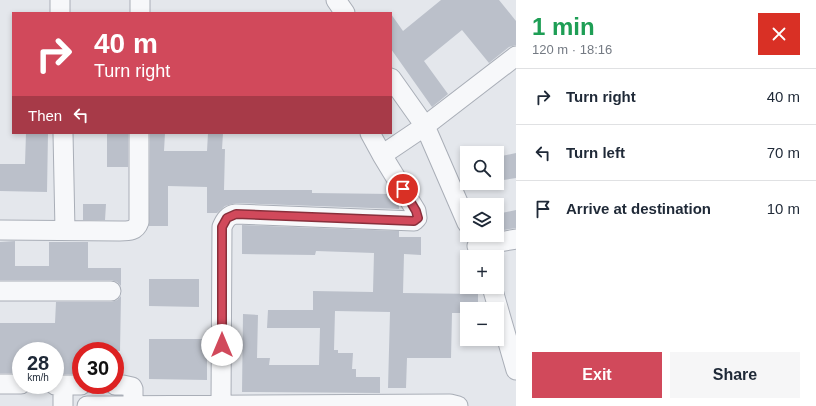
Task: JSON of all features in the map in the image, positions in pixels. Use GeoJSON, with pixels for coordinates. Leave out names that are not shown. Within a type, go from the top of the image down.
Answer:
{"type":"FeatureCollection","features":[{"type":"Feature","properties":{"kind":"street"},"geometry":{"type":"LineString","coordinates":[[60,0],[60,12]]}},
{"type":"Feature","properties":{"kind":"street"},"geometry":{"type":"LineString","coordinates":[[140,0],[140,12]]}},
{"type":"Feature","properties":{"kind":"street"},"geometry":{"type":"LineString","coordinates":[[336,0],[344,12]]}},
{"type":"Feature","properties":{"kind":"street"},"geometry":{"type":"LineString","coordinates":[[382,156],[425,126],[516,56]]}},
{"type":"Feature","properties":{"kind":"street"},"geometry":{"type":"LineString","coordinates":[[392,79],[425,126],[460,207]]}},
{"type":"Feature","properties":{"kind":"street"},"geometry":{"type":"LineString","coordinates":[[63,134],[65,230]]}},
{"type":"Feature","properties":{"kind":"street"},"geometry":{"type":"LineString","coordinates":[[0,230],[120,231],[130,230],[137,227],[139,222],[139,134]]}},
{"type":"Feature","properties":{"kind":"street"},"geometry":{"type":"LineString","coordinates":[[221,405],[222,227],[227,218],[236,214],[414,221],[418,218],[416,211],[382,156],[371,134]]}},
{"type":"Feature","properties":{"kind":"street"},"geometry":{"type":"LineString","coordinates":[[477,246],[516,239]]}},
{"type":"Feature","properties":{"kind":"street"},"geometry":{"type":"LineString","coordinates":[[0,291],[111,291]]}},
{"type":"Feature","properties":{"kind":"street"},"geometry":{"type":"LineString","coordinates":[[494,294],[516,370]]}},
{"type":"Feature","properties":{"kind":"street"},"geometry":{"type":"LineString","coordinates":[[0,384],[12,384]]}},
{"type":"Feature","properties":{"kind":"street"},"geometry":{"type":"LineString","coordinates":[[124,384],[132,387],[133,389],[133,405]]}},
{"type":"Feature","properties":{"kind":"street"},"geometry":{"type":"LineString","coordinates":[[63,406],[66,385]]}},
{"type":"Feature","properties":{"kind":"street"},"geometry":{"type":"LineString","coordinates":[[87,406],[450,404],[458,406]]}},
{"type":"Feature","properties":{"kind":"building"},"geometry":{"type":"Polygon","coordinates":[[[441,0],[499,0],[516,21],[516,45],[509,47],[489,63],[462,30],[424,61],[448,94],[432,107],[392,50],[392,15],[403,31],[441,0]]]}},
{"type":"Feature","properties":{"kind":"building"},"geometry":{"type":"Polygon","coordinates":[[[26,134],[48,134],[47,192],[0,191],[0,164],[25,164],[26,134]]]}},
{"type":"Feature","properties":{"kind":"building"},"geometry":{"type":"Polygon","coordinates":[[[107,134],[128,134],[128,167],[107,167],[107,134]]]}},
{"type":"Feature","properties":{"kind":"building"},"geometry":{"type":"Polygon","coordinates":[[[150,134],[165,134],[164,151],[207,151],[208,134],[223,134],[222,149],[225,149],[224,190],[312,190],[312,193],[393,194],[399,204],[399,209],[236,203],[225,206],[217,213],[207,213],[207,187],[168,186],[168,226],[149,226],[150,134]]]}},
{"type":"Feature","properties":{"kind":"building"},"geometry":{"type":"Polygon","coordinates":[[[516,153],[516,178],[504,180],[504,156],[516,153]]]}},
{"type":"Feature","properties":{"kind":"building"},"geometry":{"type":"Polygon","coordinates":[[[83,204],[106,204],[105,220],[83,220],[83,204]]]}},
{"type":"Feature","properties":{"kind":"building"},"geometry":{"type":"Polygon","coordinates":[[[516,210],[516,228],[504,230],[504,213],[516,210]]]}},
{"type":"Feature","properties":{"kind":"building"},"geometry":{"type":"Polygon","coordinates":[[[242,225],[399,231],[399,237],[421,237],[421,255],[404,254],[403,293],[478,294],[478,302],[460,302],[460,313],[452,313],[451,358],[407,358],[406,388],[388,388],[390,312],[335,311],[334,350],[338,350],[338,353],[353,353],[352,369],[356,369],[356,377],[380,377],[380,393],[242,392],[243,314],[258,315],[257,358],[270,358],[269,365],[319,365],[320,328],[267,328],[268,310],[313,310],[313,291],[373,292],[374,253],[316,251],[315,255],[242,254],[242,225]]]}},
{"type":"Feature","properties":{"kind":"building"},"geometry":{"type":"Polygon","coordinates":[[[15,241],[15,266],[49,266],[49,242],[88,242],[88,268],[121,268],[121,286],[117,282],[111,280],[0,280],[0,242],[15,241]]]}},
{"type":"Feature","properties":{"kind":"building"},"geometry":{"type":"Polygon","coordinates":[[[149,279],[199,279],[199,307],[149,306],[149,279]]]}},
{"type":"Feature","properties":{"kind":"building"},"geometry":{"type":"Polygon","coordinates":[[[121,296],[120,342],[72,342],[72,374],[64,374],[64,342],[12,342],[12,373],[0,373],[0,323],[55,323],[56,302],[111,302],[117,300],[121,296]]]}},
{"type":"Feature","properties":{"kind":"building"},"geometry":{"type":"Polygon","coordinates":[[[149,339],[207,339],[207,380],[149,379],[149,339]]]}},
{"type":"Feature","properties":{"kind":"route"},"geometry":{"type":"LineString","coordinates":[[222,345],[222,227],[227,218],[236,214],[414,221],[418,218],[416,211],[403,189]]}}]}
